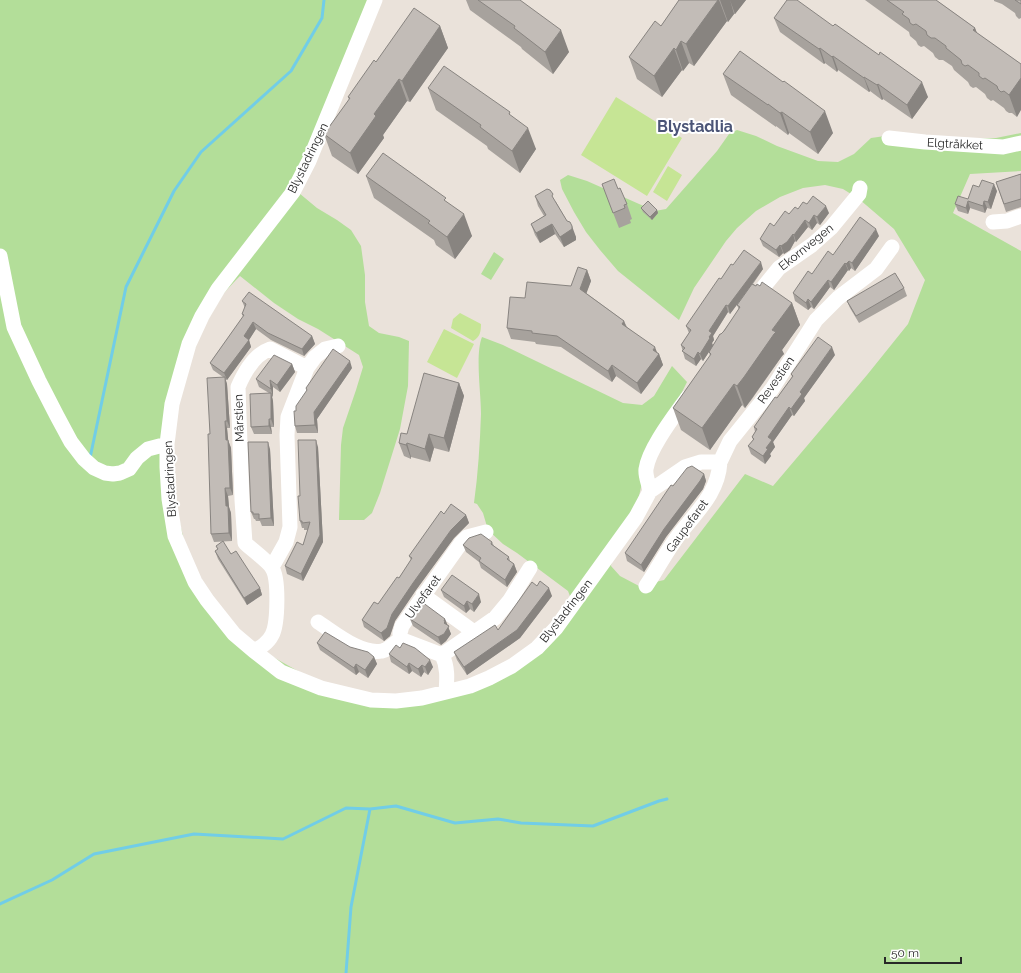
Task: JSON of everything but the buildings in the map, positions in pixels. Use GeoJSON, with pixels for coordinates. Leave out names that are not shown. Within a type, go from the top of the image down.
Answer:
{"type":"FeatureCollection","features":[{"type":"Feature","properties":{"kind":"street","name":"Blystadringen"},"geometry":{"type":"LineString","coordinates":[[374,0],[309,161],[292,192],[218,289],[202,316],[189,344],[172,404],[167,444],[169,499],[175,536],[195,582],[207,600],[234,634],[254,652],[281,672],[321,688],[371,700],[396,701],[422,698],[470,686],[489,678],[512,666],[537,648],[556,628],[636,517],[650,490]]}},
{"type":"Feature","properties":{"kind":"street","name":"Elgtråkket"},"geometry":{"type":"LineString","coordinates":[[889,138],[1003,147],[1021,143]]}},
{"type":"Feature","properties":{"kind":"street","name":"Ekornvegen"},"geometry":{"type":"LineString","coordinates":[[746,309],[779,268],[812,245],[831,228],[859,194],[860,188]]}},
{"type":"Feature","properties":{"kind":"street"},"geometry":{"type":"LineString","coordinates":[[993,222],[1021,216]]}},
{"type":"Feature","properties":{"kind":"street","name":"Revestien"},"geometry":{"type":"LineString","coordinates":[[720,462],[730,441],[772,389],[816,320],[838,298],[876,269],[892,247]]}},
{"type":"Feature","properties":{"kind":"street"},"geometry":{"type":"LineString","coordinates":[[0,256],[14,327],[57,416],[71,442],[84,459],[94,468],[105,473],[120,473],[129,469],[137,458],[148,449],[167,444]]}},
{"type":"Feature","properties":{"kind":"street"},"geometry":{"type":"LineString","coordinates":[[254,652],[265,645],[272,635],[277,620],[275,575],[272,567],[286,542],[290,527],[287,435],[288,417],[307,368],[315,357],[325,349],[338,346]]}},
{"type":"Feature","properties":{"kind":"street","name":"Mårstien"},"geometry":{"type":"LineString","coordinates":[[272,567],[245,543],[238,387],[244,374],[262,352],[270,349],[307,368]]}},
{"type":"Feature","properties":{"kind":"street"},"geometry":{"type":"LineString","coordinates":[[694,388],[668,423],[652,453],[646,470],[650,490],[685,466],[701,462],[720,462]]}},
{"type":"Feature","properties":{"kind":"street","name":"Gaupefaret"},"geometry":{"type":"LineString","coordinates":[[646,586],[678,537],[713,492],[720,474],[720,462]]}},
{"type":"Feature","properties":{"kind":"street","name":"Ulvefaret"},"geometry":{"type":"LineString","coordinates":[[400,639],[402,626],[461,543],[467,537],[486,532]]}},
{"type":"Feature","properties":{"kind":"street"},"geometry":{"type":"LineString","coordinates":[[442,655],[495,618],[510,600],[530,568]]}},
{"type":"Feature","properties":{"kind":"street"},"geometry":{"type":"LineString","coordinates":[[424,596],[474,632]]}},
{"type":"Feature","properties":{"kind":"street"},"geometry":{"type":"LineString","coordinates":[[318,622],[362,650],[375,652],[384,651],[400,639],[442,655],[445,662],[447,675],[446,692]]}},
{"type":"Feature","properties":{"kind":"green space"},"geometry":{"type":"Polygon","coordinates":[[[0,0],[377,0],[299,193],[317,208],[351,230],[361,246],[365,275],[365,302],[369,326],[379,333],[399,337],[409,341],[408,386],[400,429],[380,493],[372,513],[364,520],[339,520],[341,445],[343,428],[363,367],[359,355],[318,329],[298,319],[274,303],[240,276],[223,294],[203,328],[180,386],[170,482],[188,557],[221,618],[273,657],[305,675],[361,693],[386,695],[433,693],[518,667],[573,604],[568,591],[503,544],[488,530],[483,513],[477,504],[474,503],[480,436],[481,414],[479,353],[482,337],[503,345],[623,403],[642,405],[654,396],[672,366],[687,382],[644,474],[639,496],[631,516],[613,551],[611,566],[620,576],[639,586],[664,580],[745,474],[773,486],[908,324],[925,280],[894,229],[859,199],[843,189],[825,185],[803,188],[780,197],[756,211],[737,228],[726,241],[694,288],[679,320],[618,271],[600,250],[586,232],[574,212],[562,189],[560,180],[568,175],[587,181],[655,211],[666,209],[717,151],[729,134],[737,130],[818,161],[838,162],[854,154],[871,138],[899,134],[956,139],[996,138],[1021,133],[1021,171],[970,174],[953,213],[1021,251],[1021,973],[0,973],[0,0]]]}},
{"type":"Feature","properties":{"kind":"green space"},"geometry":{"type":"Polygon","coordinates":[[[616,97],[682,138],[647,196],[581,155],[616,97]]]}},
{"type":"Feature","properties":{"kind":"green space"},"geometry":{"type":"Polygon","coordinates":[[[668,166],[682,175],[667,201],[653,192],[668,166]]]}},
{"type":"Feature","properties":{"kind":"green space"},"geometry":{"type":"Polygon","coordinates":[[[494,252],[504,259],[491,280],[481,274],[494,252]]]}},
{"type":"Feature","properties":{"kind":"green space"},"geometry":{"type":"Polygon","coordinates":[[[460,313],[481,324],[480,334],[473,341],[451,328],[453,319],[460,313]]]}},
{"type":"Feature","properties":{"kind":"green space"},"geometry":{"type":"Polygon","coordinates":[[[444,329],[474,344],[457,378],[427,362],[444,329]]]}},
{"type":"Feature","properties":{"kind":"waterway"},"geometry":{"type":"LineString","coordinates":[[90,458],[126,287],[174,191],[201,152],[291,71],[322,18],[324,0]]}},
{"type":"Feature","properties":{"kind":"waterway"},"geometry":{"type":"LineString","coordinates":[[0,904],[52,880],[94,854],[194,834],[283,839],[346,808],[370,809],[396,806],[455,823],[498,819],[521,823],[593,826],[667,799]]}},
{"type":"Feature","properties":{"kind":"waterway"},"geometry":{"type":"LineString","coordinates":[[346,973],[351,907],[370,809]]}},
{"type":"Feature","properties":{"kind":"district","name":"Blystadlia"},"geometry":{"type":"Point","coordinates":[695,126]}}]}
